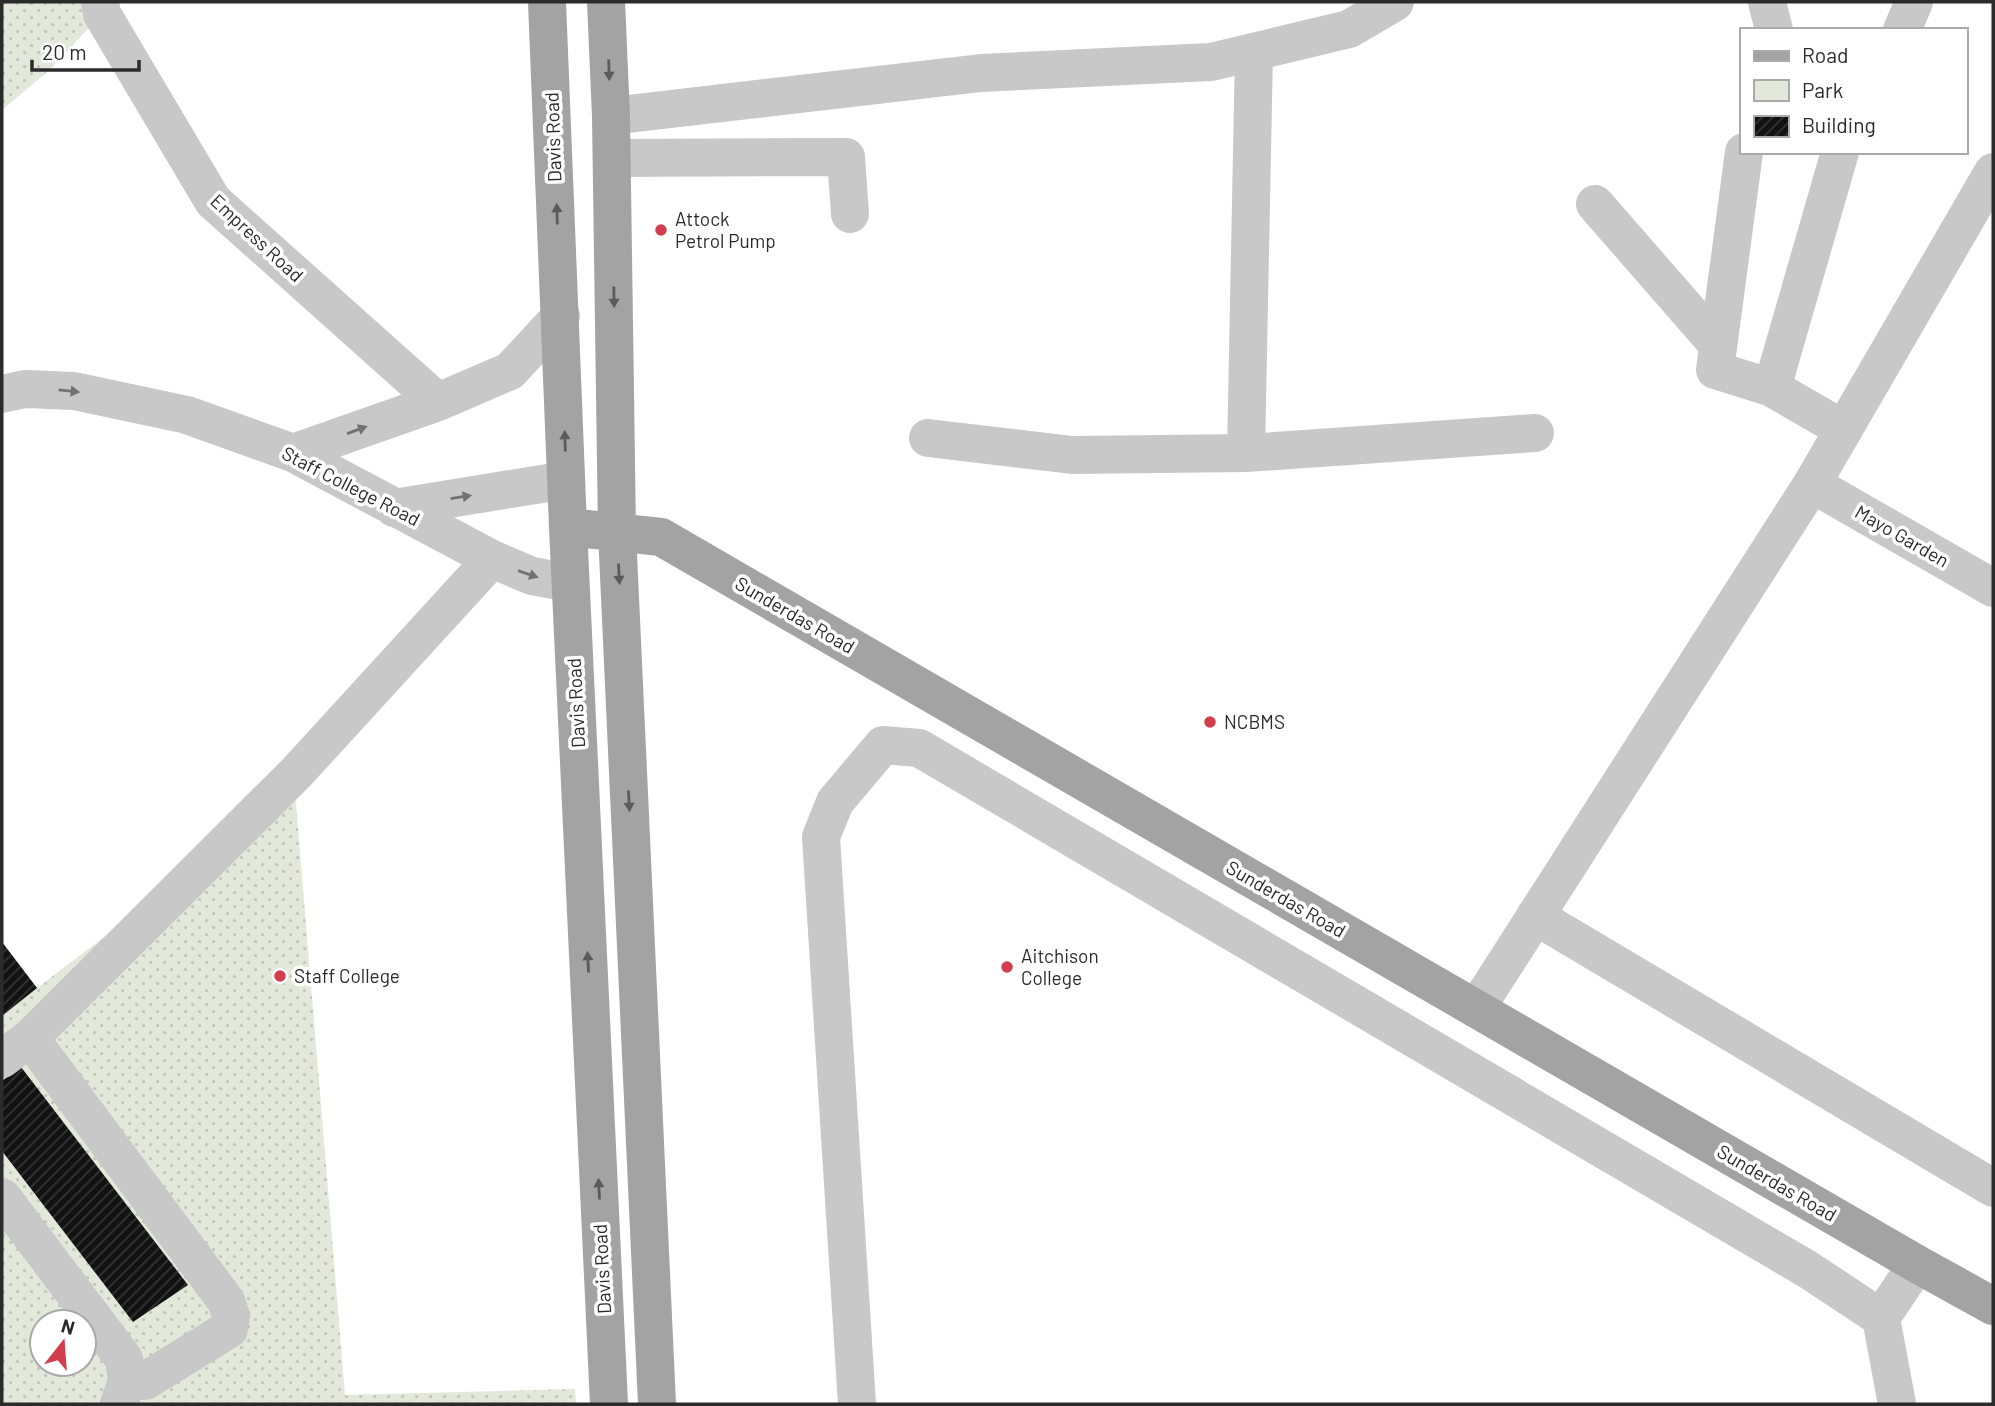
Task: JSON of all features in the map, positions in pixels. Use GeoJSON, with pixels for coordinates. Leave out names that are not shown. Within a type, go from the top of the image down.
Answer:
{"type":"FeatureCollection","features":[{"type":"Feature","properties":{"kind":"main road","name":"Davis Road"},"geometry":{"type":"LineString","coordinates":[[547,2],[570,583],[609,1404]]}},
{"type":"Feature","properties":{"kind":"main road"},"geometry":{"type":"LineString","coordinates":[[606,2],[612,158],[617,532],[657,1404]]}},
{"type":"Feature","properties":{"kind":"main road","name":"Sunderdas Road"},"geometry":{"type":"LineString","coordinates":[[568,527],[661,537],[1993,1306]]}},
{"type":"Feature","properties":{"kind":"street"},"geometry":{"type":"LineString","coordinates":[[611,116],[981,73],[1211,62],[1349,29],[1395,2]]}},
{"type":"Feature","properties":{"kind":"street"},"geometry":{"type":"LineString","coordinates":[[1767,2],[1774,28]]}},
{"type":"Feature","properties":{"kind":"street"},"geometry":{"type":"LineString","coordinates":[[1903,28],[1914,2]]}},
{"type":"Feature","properties":{"kind":"street","name":"Empress Road"},"geometry":{"type":"LineString","coordinates":[[91,6],[213,201],[438,402]]}},
{"type":"Feature","properties":{"kind":"street"},"geometry":{"type":"LineString","coordinates":[[1246,453],[1254,52]]}},
{"type":"Feature","properties":{"kind":"street"},"geometry":{"type":"LineString","coordinates":[[1744,154],[1715,370],[1772,388],[1843,429]]}},
{"type":"Feature","properties":{"kind":"street"},"geometry":{"type":"LineString","coordinates":[[1772,388],[1839,154]]}},
{"type":"Feature","properties":{"kind":"street"},"geometry":{"type":"LineString","coordinates":[[612,158],[846,157],[850,214]]}},
{"type":"Feature","properties":{"kind":"street"},"geometry":{"type":"LineString","coordinates":[[1476,1009],[1812,485],[1993,172]]}},
{"type":"Feature","properties":{"kind":"street"},"geometry":{"type":"LineString","coordinates":[[1595,204],[1718,345]]}},
{"type":"Feature","properties":{"kind":"street"},"geometry":{"type":"LineString","coordinates":[[293,453],[438,402],[510,370],[561,316]]}},
{"type":"Feature","properties":{"kind":"street","name":"Staff College Road"},"geometry":{"type":"LineString","coordinates":[[2,394],[25,389],[74,391],[187,415],[293,453],[492,559],[532,576],[570,583]]}},
{"type":"Feature","properties":{"kind":"street"},"geometry":{"type":"LineString","coordinates":[[929,438],[1072,455],[1246,453],[1535,433]]}},
{"type":"Feature","properties":{"kind":"street"},"geometry":{"type":"LineString","coordinates":[[394,508],[566,480]]}},
{"type":"Feature","properties":{"kind":"street","name":"Mayo Garden"},"geometry":{"type":"LineString","coordinates":[[1812,485],[1993,588]]}},
{"type":"Feature","properties":{"kind":"street"},"geometry":{"type":"LineString","coordinates":[[123,1393],[229,1329],[231,1316],[226,1301],[16,1048],[297,772],[492,559]]}},
{"type":"Feature","properties":{"kind":"street"},"geometry":{"type":"LineString","coordinates":[[857,1404],[821,837],[835,802],[883,745],[919,748],[1807,1269],[1881,1318]]}},
{"type":"Feature","properties":{"kind":"street"},"geometry":{"type":"LineString","coordinates":[[1535,916],[1993,1188]]}},
{"type":"Feature","properties":{"kind":"street"},"geometry":{"type":"LineString","coordinates":[[2,1197],[124,1359],[123,1393]]}},
{"type":"Feature","properties":{"kind":"street"},"geometry":{"type":"LineString","coordinates":[[1897,1404],[1881,1318],[1917,1264]]}},
{"type":"Feature","properties":{"kind":"green space"},"geometry":{"type":"Polygon","coordinates":[[[2,2],[100,2],[102,14],[47,72],[2,110],[2,2]]]}},
{"type":"Feature","properties":{"kind":"green space"},"geometry":{"type":"Polygon","coordinates":[[[295,792],[345,1395],[575,1389],[576,1404],[2,1404],[2,942],[37,988],[295,792]]]}},
{"type":"Feature","properties":{"kind":"building"},"geometry":{"type":"Polygon","coordinates":[[[2,942],[37,988],[2,1016],[2,942]]]}},
{"type":"Feature","properties":{"kind":"building"},"geometry":{"type":"Polygon","coordinates":[[[21,1067],[188,1285],[133,1322],[2,1151],[2,1081],[21,1067]]]}},
{"type":"Feature","properties":{"kind":"place","name":"Attock Petrol Pump"},"geometry":{"type":"Point","coordinates":[661,230]}},
{"type":"Feature","properties":{"kind":"place","name":"NCBMS"},"geometry":{"type":"Point","coordinates":[1210,722]}},
{"type":"Feature","properties":{"kind":"place","name":"Aitchison College"},"geometry":{"type":"Point","coordinates":[1007,967]}},
{"type":"Feature","properties":{"kind":"place","name":"Staff College"},"geometry":{"type":"Point","coordinates":[280,976]}}]}
